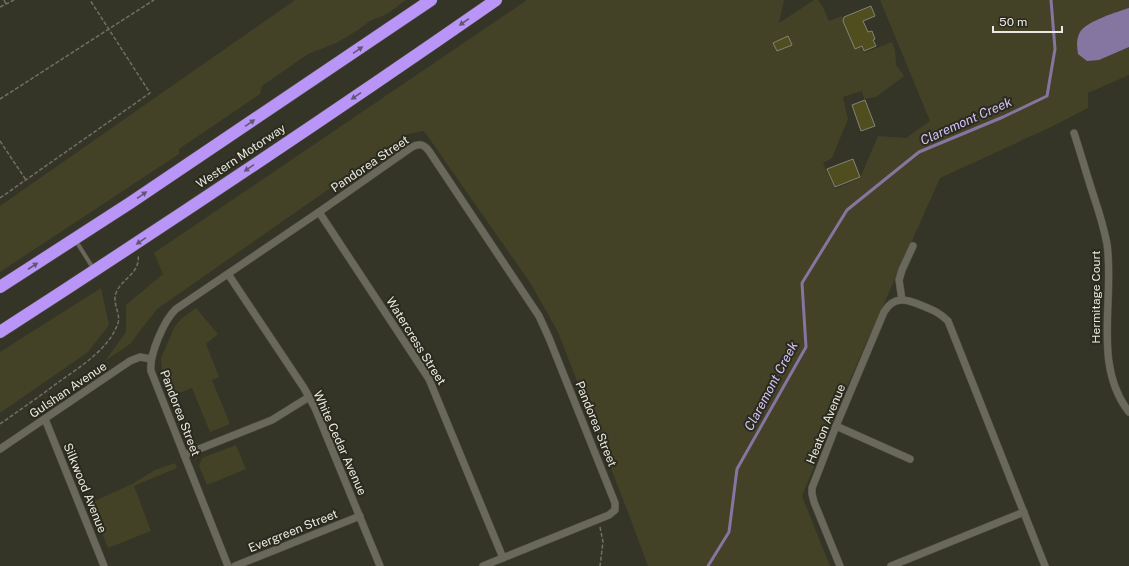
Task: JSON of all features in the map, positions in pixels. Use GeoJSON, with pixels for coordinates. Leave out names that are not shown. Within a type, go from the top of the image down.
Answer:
{"type":"FeatureCollection","features":[{"type":"Feature","properties":{"kind":"highway","name":"Western Motorway"},"geometry":{"type":"LineString","coordinates":[[0,287],[75,239],[431,0]]}},
{"type":"Feature","properties":{"kind":"highway","name":"Western Motorway"},"geometry":{"type":"LineString","coordinates":[[0,332],[136,244],[305,131],[496,0]]}},
{"type":"Feature","properties":{"kind":"street","name":"Hermitage Court"},"geometry":{"type":"LineString","coordinates":[[1074,133],[1101,219],[1106,243],[1109,264],[1107,356],[1116,392],[1129,412]]}},
{"type":"Feature","properties":{"kind":"street","name":"Pandorea Street"},"geometry":{"type":"LineString","coordinates":[[228,566],[152,376],[150,366],[151,359],[166,322],[172,312],[320,212],[412,147],[419,144],[427,148],[535,308],[543,323],[616,503],[615,510],[613,512],[597,520],[483,566]]}},
{"type":"Feature","properties":{"kind":"street","name":"Watercress Street"},"geometry":{"type":"LineString","coordinates":[[320,212],[429,379],[503,558]]}},
{"type":"Feature","properties":{"kind":"street"},"geometry":{"type":"LineString","coordinates":[[913,246],[899,280],[902,300],[909,300],[940,313],[948,321],[1045,566]]}},
{"type":"Feature","properties":{"kind":"street","name":"White Cedar Avenue"},"geometry":{"type":"LineString","coordinates":[[228,274],[309,397],[320,417],[380,566]]}},
{"type":"Feature","properties":{"kind":"street","name":"Heaton Avenue"},"geometry":{"type":"LineString","coordinates":[[840,566],[812,494],[812,488],[836,426],[884,312],[887,306],[902,300]]}},
{"type":"Feature","properties":{"kind":"street","name":"Gulshan Avenue"},"geometry":{"type":"LineString","coordinates":[[0,449],[130,361],[140,357],[151,359]]}},
{"type":"Feature","properties":{"kind":"street"},"geometry":{"type":"LineString","coordinates":[[184,455],[272,420],[309,397]]}},
{"type":"Feature","properties":{"kind":"street","name":"Silkwood Avenue"},"geometry":{"type":"LineString","coordinates":[[45,419],[104,566]]}},
{"type":"Feature","properties":{"kind":"street"},"geometry":{"type":"LineString","coordinates":[[836,426],[910,459]]}},
{"type":"Feature","properties":{"kind":"street"},"geometry":{"type":"LineString","coordinates":[[892,566],[1024,512]]}},
{"type":"Feature","properties":{"kind":"street","name":"Evergreen Street"},"geometry":{"type":"LineString","coordinates":[[235,566],[360,516]]}},
{"type":"Feature","properties":{"kind":"lane"},"geometry":{"type":"LineString","coordinates":[[75,239],[95,270]]}},
{"type":"Feature","properties":{"kind":"path"},"geometry":{"type":"LineString","coordinates":[[4,0],[6,4]]}},
{"type":"Feature","properties":{"kind":"path"},"geometry":{"type":"LineString","coordinates":[[0,7],[14,0]]}},
{"type":"Feature","properties":{"kind":"path"},"geometry":{"type":"LineString","coordinates":[[0,198],[150,93],[90,0]]}},
{"type":"Feature","properties":{"kind":"path"},"geometry":{"type":"LineString","coordinates":[[0,99],[154,0]]}},
{"type":"Feature","properties":{"kind":"path"},"geometry":{"type":"LineString","coordinates":[[0,141],[26,180]]}},
{"type":"Feature","properties":{"kind":"path"},"geometry":{"type":"LineString","coordinates":[[0,424],[90,359],[111,336],[119,322],[115,299],[116,292],[137,267],[139,261],[136,244]]}},
{"type":"Feature","properties":{"kind":"path"},"geometry":{"type":"LineString","coordinates":[[597,520],[602,532],[603,542],[600,566]]}},
{"type":"Feature","properties":{"kind":"shaded area"},"geometry":{"type":"Polygon","coordinates":[[[295,0],[406,0],[387,14],[370,21],[336,43],[308,54],[262,86],[260,94],[179,149],[179,154],[0,272],[0,206],[295,0]]]}},
{"type":"Feature","properties":{"kind":"shaded area"},"geometry":{"type":"Polygon","coordinates":[[[527,0],[784,0],[779,23],[814,0],[818,0],[829,21],[842,16],[855,49],[861,47],[864,53],[892,42],[895,50],[896,65],[904,76],[876,97],[864,99],[862,91],[843,97],[848,119],[832,158],[823,163],[835,189],[860,178],[878,136],[906,138],[930,121],[880,0],[1129,0],[1129,75],[1088,93],[1088,108],[1051,127],[940,178],[848,384],[802,496],[830,566],[648,566],[558,332],[531,284],[424,131],[408,134],[157,309],[130,344],[105,361],[126,332],[126,305],[163,274],[154,253],[527,0]]]}},
{"type":"Feature","properties":{"kind":"shaded area"},"geometry":{"type":"Polygon","coordinates":[[[1129,8],[1129,47],[1099,60],[1087,61],[1078,54],[1078,37],[1084,28],[1103,17],[1129,8]]]}},
{"type":"Feature","properties":{"kind":"shaded area"},"geometry":{"type":"Polygon","coordinates":[[[101,288],[109,325],[88,352],[0,413],[0,352],[101,288]]]}},
{"type":"Feature","properties":{"kind":"shaded area"},"geometry":{"type":"Polygon","coordinates":[[[196,308],[218,334],[206,344],[219,377],[212,380],[230,424],[210,432],[192,388],[172,396],[162,372],[161,358],[175,326],[182,318],[196,308]]]}},
{"type":"Feature","properties":{"kind":"shaded area"},"geometry":{"type":"Polygon","coordinates":[[[236,445],[246,469],[207,485],[199,466],[202,458],[236,445]]]}},
{"type":"Feature","properties":{"kind":"shaded area"},"geometry":{"type":"Polygon","coordinates":[[[175,463],[177,468],[134,486],[151,531],[108,548],[90,503],[132,484],[155,470],[175,463]]]}},
{"type":"Feature","properties":{"kind":"building"},"geometry":{"type":"Polygon","coordinates":[[[871,6],[875,16],[863,21],[868,32],[872,31],[875,39],[873,40],[876,46],[864,51],[862,46],[855,49],[843,21],[844,17],[871,6]]]}},
{"type":"Feature","properties":{"kind":"building"},"geometry":{"type":"Polygon","coordinates":[[[788,36],[792,45],[777,51],[773,43],[788,36]]]}},
{"type":"Feature","properties":{"kind":"building"},"geometry":{"type":"Polygon","coordinates":[[[865,100],[875,126],[861,131],[852,105],[865,100]]]}},
{"type":"Feature","properties":{"kind":"building"},"geometry":{"type":"Polygon","coordinates":[[[853,159],[860,177],[835,187],[827,169],[853,159]]]}},
{"type":"Feature","properties":{"kind":"waterway","name":"Claremont Creek"},"geometry":{"type":"LineString","coordinates":[[708,566],[729,532],[737,469],[806,347],[802,283],[847,210],[919,152],[1003,117],[1047,96],[1055,49],[1051,0]]}}]}
